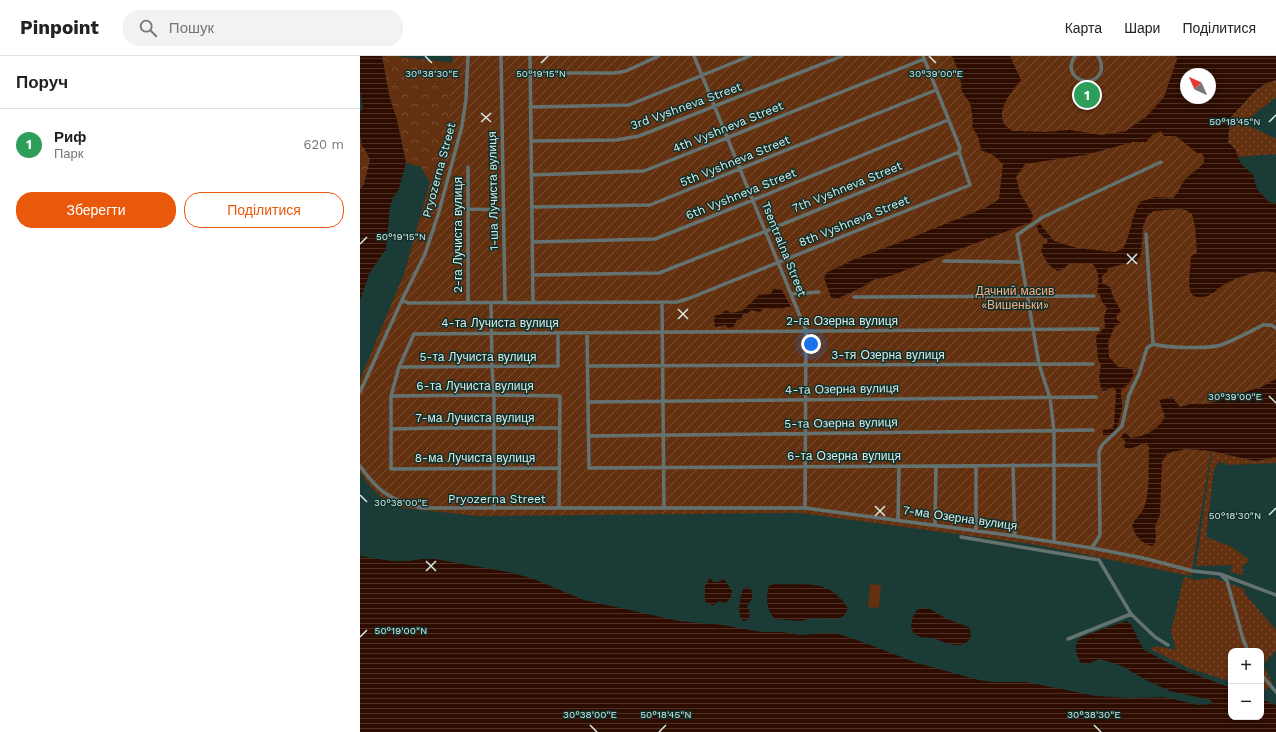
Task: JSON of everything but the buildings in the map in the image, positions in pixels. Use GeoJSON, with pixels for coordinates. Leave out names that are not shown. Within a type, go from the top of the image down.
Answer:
{"type":"FeatureCollection","features":[{"type":"Feature","properties":{"kind":"street","name":"Pryozerna Street"},"geometry":{"type":"LineString","coordinates":[[360,392],[424,254],[438,216],[454,161],[462,126],[466,99],[468,56]]}},
{"type":"Feature","properties":{"kind":"street","name":"1-ша Лучиста вулиця"},"geometry":{"type":"LineString","coordinates":[[501,56],[505,302]]}},
{"type":"Feature","properties":{"kind":"street"},"geometry":{"type":"LineString","coordinates":[[530,56],[533,303]]}},
{"type":"Feature","properties":{"kind":"street"},"geometry":{"type":"LineString","coordinates":[[530,73],[615,73],[626,71],[659,56]]}},
{"type":"Feature","properties":{"kind":"street","name":"Tsentralna Street"},"geometry":{"type":"LineString","coordinates":[[694,56],[806,331],[805,508]]}},
{"type":"Feature","properties":{"kind":"street"},"geometry":{"type":"LineString","coordinates":[[530,107],[629,105],[750,56]]}},
{"type":"Feature","properties":{"kind":"street","name":"3rd Vyshneva Street"},"geometry":{"type":"LineString","coordinates":[[531,142],[616,140],[639,136],[842,56]]}},
{"type":"Feature","properties":{"kind":"street"},"geometry":{"type":"LineString","coordinates":[[1074,56],[1071,66],[1072,71],[1078,79],[1088,81],[1097,77],[1100,73],[1101,63],[1098,56]]}},
{"type":"Feature","properties":{"kind":"street"},"geometry":{"type":"LineString","coordinates":[[924,57],[960,148],[959,152]]}},
{"type":"Feature","properties":{"kind":"street","name":"4th Vyshneva Street"},"geometry":{"type":"LineString","coordinates":[[531,175],[644,171],[924,57]]}},
{"type":"Feature","properties":{"kind":"street","name":"5th Vyshneva Street"},"geometry":{"type":"LineString","coordinates":[[532,207],[650,205],[936,90]]}},
{"type":"Feature","properties":{"kind":"street","name":"6th Vyshneva Street"},"geometry":{"type":"LineString","coordinates":[[532,242],[654,239],[948,120]]}},
{"type":"Feature","properties":{"kind":"street","name":"8th Vyshneva Street"},"geometry":{"type":"LineString","coordinates":[[402,300],[408,303],[677,302],[970,184],[959,152]]}},
{"type":"Feature","properties":{"kind":"street","name":"7th Vyshneva Street"},"geometry":{"type":"LineString","coordinates":[[533,275],[659,273],[959,152]]}},
{"type":"Feature","properties":{"kind":"street"},"geometry":{"type":"LineString","coordinates":[[1054,542],[1054,431],[1050,398],[1039,364],[1018,235],[1044,217],[1161,162]]}},
{"type":"Feature","properties":{"kind":"street","name":"2-га Лучиста вулиця"},"geometry":{"type":"LineString","coordinates":[[468,167],[468,303]]}},
{"type":"Feature","properties":{"kind":"street"},"geometry":{"type":"LineString","coordinates":[[469,209],[504,210]]}},
{"type":"Feature","properties":{"kind":"street"},"geometry":{"type":"LineString","coordinates":[[1146,234],[1153,344]]}},
{"type":"Feature","properties":{"kind":"street"},"geometry":{"type":"LineString","coordinates":[[944,261],[1022,262]]}},
{"type":"Feature","properties":{"kind":"street"},"geometry":{"type":"LineString","coordinates":[[791,294],[819,292]]}},
{"type":"Feature","properties":{"kind":"street"},"geometry":{"type":"LineString","coordinates":[[854,297],[1094,296]]}},
{"type":"Feature","properties":{"kind":"street"},"geometry":{"type":"LineString","coordinates":[[662,302],[664,507]]}},
{"type":"Feature","properties":{"kind":"street"},"geometry":{"type":"LineString","coordinates":[[491,303],[494,394],[494,509]]}},
{"type":"Feature","properties":{"kind":"street"},"geometry":{"type":"LineString","coordinates":[[1092,548],[1100,535],[1101,520],[1098,452],[1102,445],[1122,426],[1129,394],[1140,374],[1147,348],[1153,344],[1203,348],[1220,345],[1263,326],[1271,325],[1276,328]]}},
{"type":"Feature","properties":{"kind":"street","name":"2-га Озерна вулиця"},"geometry":{"type":"LineString","coordinates":[[587,333],[1098,329]]}},
{"type":"Feature","properties":{"kind":"street","name":"5-та Лучиста вулиця"},"geometry":{"type":"LineString","coordinates":[[399,367],[558,366],[558,333]]}},
{"type":"Feature","properties":{"kind":"street"},"geometry":{"type":"LineString","coordinates":[[587,333],[589,436]]}},
{"type":"Feature","properties":{"kind":"street","name":"4-та Лучиста вулиця"},"geometry":{"type":"LineString","coordinates":[[399,367],[414,334],[587,333]]}},
{"type":"Feature","properties":{"kind":"street","name":"3-тя Озерна вулиця"},"geometry":{"type":"LineString","coordinates":[[588,366],[1093,364]]}},
{"type":"Feature","properties":{"kind":"street"},"geometry":{"type":"LineString","coordinates":[[392,429],[391,396],[399,367]]}},
{"type":"Feature","properties":{"kind":"street","name":"6-та Лучиста вулиця"},"geometry":{"type":"LineString","coordinates":[[391,396],[494,394],[560,396],[559,428]]}},
{"type":"Feature","properties":{"kind":"street","name":"4-та Озерна вулиця"},"geometry":{"type":"LineString","coordinates":[[588,402],[1096,397]]}},
{"type":"Feature","properties":{"kind":"street"},"geometry":{"type":"LineString","coordinates":[[559,428],[559,508]]}},
{"type":"Feature","properties":{"kind":"street","name":"7-ма Лучиста вулиця"},"geometry":{"type":"LineString","coordinates":[[392,429],[559,428]]}},
{"type":"Feature","properties":{"kind":"street","name":"8-ма Лучиста вулиця"},"geometry":{"type":"LineString","coordinates":[[392,429],[391,468],[559,468]]}},
{"type":"Feature","properties":{"kind":"street","name":"5-та Озерна вулиця"},"geometry":{"type":"LineString","coordinates":[[589,436],[1094,430]]}},
{"type":"Feature","properties":{"kind":"street","name":"6-та Озерна вулиця"},"geometry":{"type":"LineString","coordinates":[[589,436],[590,468],[1098,465]]}},
{"type":"Feature","properties":{"kind":"street"},"geometry":{"type":"LineString","coordinates":[[1013,465],[1015,536]]}},
{"type":"Feature","properties":{"kind":"street","name":"Pryozerna Street"},"geometry":{"type":"LineString","coordinates":[[360,466],[368,478],[380,491],[393,499],[421,508],[601,509]]}},
{"type":"Feature","properties":{"kind":"street"},"geometry":{"type":"LineString","coordinates":[[898,520],[900,466]]}},
{"type":"Feature","properties":{"kind":"street"},"geometry":{"type":"LineString","coordinates":[[935,525],[936,466]]}},
{"type":"Feature","properties":{"kind":"street"},"geometry":{"type":"LineString","coordinates":[[976,466],[976,530]]}},
{"type":"Feature","properties":{"kind":"street","name":"7-ма Озерна вулиця"},"geometry":{"type":"LineString","coordinates":[[601,509],[664,507],[805,508],[976,530],[1092,548],[1143,558],[1193,571],[1220,574],[1276,595]]}},
{"type":"Feature","properties":{"kind":"street"},"geometry":{"type":"LineString","coordinates":[[961,537],[1099,560],[1131,614],[1155,637],[1168,645]]}},
{"type":"Feature","properties":{"kind":"street"},"geometry":{"type":"LineString","coordinates":[[1220,574],[1226,581],[1247,648]]}},
{"type":"Feature","properties":{"kind":"street"},"geometry":{"type":"LineString","coordinates":[[1068,639],[1131,614]]}},
{"type":"Feature","properties":{"kind":"street"},"geometry":{"type":"LineString","coordinates":[[1264,678],[1276,692]]}},
{"type":"Feature","properties":{"kind":"green space"},"geometry":{"type":"Polygon","coordinates":[[[382,56],[463,64],[440,183],[428,180],[421,167],[406,163],[397,120],[389,95],[382,56]]]}},
{"type":"Feature","properties":{"kind":"green space","name":"Дачний масив «Вишеньки»"},"geometry":{"type":"Polygon","coordinates":[[[453,56],[1267,56],[1217,126],[1276,255],[1276,452],[1212,444],[1191,576],[1032,544],[800,513],[478,516],[402,508],[382,498],[368,484],[360,472],[360,380],[405,271],[449,114],[453,56]]]}},
{"type":"Feature","properties":{"kind":"green space"},"geometry":{"type":"Polygon","coordinates":[[[1276,80],[1276,97],[1243,123],[1276,139],[1276,154],[1238,157],[1235,149],[1228,142],[1230,118],[1254,92],[1266,83],[1276,80]]]}},
{"type":"Feature","properties":{"kind":"green space"},"geometry":{"type":"Polygon","coordinates":[[[360,135],[362,146],[370,160],[364,184],[360,190],[360,135]]]}},
{"type":"Feature","properties":{"kind":"green space"},"geometry":{"type":"Polygon","coordinates":[[[1212,451],[1255,461],[1276,457],[1276,463],[1227,465],[1220,461],[1214,469],[1206,537],[1232,547],[1249,560],[1242,567],[1243,575],[1230,572],[1233,565],[1196,566],[1212,451]]]}},
{"type":"Feature","properties":{"kind":"green space"},"geometry":{"type":"Polygon","coordinates":[[[1184,577],[1195,580],[1214,578],[1244,589],[1245,594],[1276,630],[1276,650],[1264,664],[1264,648],[1228,648],[1228,682],[1191,669],[1150,649],[1156,646],[1176,650],[1171,631],[1184,577]]]}},
{"type":"Feature","properties":{"kind":"green space"},"geometry":{"type":"Polygon","coordinates":[[[870,584],[881,585],[879,608],[868,607],[870,584]]]}},
{"type":"Feature","properties":{"kind":"green space"},"geometry":{"type":"Polygon","coordinates":[[[1264,667],[1273,684],[1264,691],[1264,667]]]}},
{"type":"Feature","properties":{"kind":"shaded area"},"geometry":{"type":"Polygon","coordinates":[[[360,56],[382,56],[389,95],[397,120],[406,163],[398,191],[393,197],[390,207],[386,249],[369,274],[360,301],[360,190],[364,184],[370,160],[362,146],[360,135],[360,112],[363,108],[360,91],[360,56]]]}},
{"type":"Feature","properties":{"kind":"shaded area"},"geometry":{"type":"Polygon","coordinates":[[[952,56],[1010,56],[1021,80],[1009,95],[1003,107],[1002,119],[1006,126],[1012,131],[1045,132],[1070,130],[1101,135],[1126,131],[1147,116],[1164,97],[1177,59],[1176,56],[1276,56],[1276,80],[1266,83],[1254,92],[1230,118],[1228,142],[1235,149],[1241,164],[1253,175],[1257,189],[1269,202],[1276,203],[1276,273],[1257,272],[1225,284],[1210,295],[1202,297],[1194,296],[1192,295],[1189,287],[1191,256],[1197,253],[1195,226],[1192,214],[1186,210],[1180,209],[1154,211],[1148,215],[1143,226],[1141,255],[1137,261],[1108,268],[1107,272],[1102,276],[1102,283],[1110,287],[1114,299],[1121,311],[1116,316],[1117,320],[1121,323],[1115,326],[1108,342],[1109,357],[1118,367],[1131,368],[1134,374],[1129,383],[1121,390],[1122,406],[1120,417],[1116,432],[1110,435],[1103,435],[1103,430],[1112,429],[1114,424],[1116,391],[1113,387],[1104,391],[1101,389],[1099,377],[1101,365],[1098,359],[1096,336],[1105,327],[1104,318],[1107,308],[1101,300],[1100,295],[1097,293],[1098,274],[1092,263],[1070,263],[1058,271],[1049,265],[1041,250],[1043,247],[1042,244],[1047,243],[1048,240],[1040,234],[1037,226],[1040,224],[1054,241],[1077,248],[1114,252],[1123,249],[1140,202],[1155,197],[1173,198],[1177,194],[1185,179],[1204,162],[1202,153],[1197,153],[1176,136],[1164,136],[1161,131],[1152,135],[1146,142],[1133,142],[1085,155],[1025,164],[1016,177],[1020,193],[1033,215],[1031,222],[890,276],[873,280],[859,289],[836,299],[831,297],[824,278],[826,273],[855,259],[987,207],[999,199],[1003,164],[993,155],[981,150],[979,139],[972,126],[973,119],[970,103],[962,92],[960,75],[952,56]]]}},
{"type":"Feature","properties":{"kind":"shaded area"},"geometry":{"type":"Polygon","coordinates":[[[774,289],[782,290],[791,307],[785,307],[783,309],[763,308],[760,312],[751,310],[747,314],[743,314],[741,319],[737,320],[733,327],[728,328],[725,325],[715,327],[715,315],[720,315],[726,310],[730,313],[742,311],[759,295],[770,294],[774,289]]]}},
{"type":"Feature","properties":{"kind":"shaded area"},"geometry":{"type":"Polygon","coordinates":[[[1276,379],[1276,457],[1255,461],[1212,451],[1186,449],[1168,453],[1162,461],[1160,515],[1155,526],[1155,543],[1152,546],[1142,541],[1137,536],[1132,525],[1143,510],[1146,503],[1149,446],[1145,443],[1132,448],[1125,448],[1124,445],[1126,442],[1121,437],[1125,432],[1131,438],[1146,434],[1155,429],[1165,417],[1160,400],[1172,397],[1180,407],[1191,404],[1207,404],[1261,387],[1276,379]]]}},
{"type":"Feature","properties":{"kind":"shaded area"},"geometry":{"type":"Polygon","coordinates":[[[360,556],[391,561],[435,559],[508,572],[531,578],[584,600],[679,621],[723,625],[761,632],[783,632],[800,635],[839,634],[917,663],[979,680],[993,682],[1026,682],[1096,696],[1130,698],[1164,697],[1198,705],[1212,704],[1211,700],[1170,691],[1144,679],[1122,666],[1100,659],[1086,664],[1080,662],[1076,653],[1076,644],[1081,637],[1126,621],[1130,623],[1144,650],[1178,668],[1228,687],[1228,720],[1264,720],[1264,700],[1276,705],[1276,732],[360,732],[360,556]]]}},
{"type":"Feature","properties":{"kind":"shaded area"},"geometry":{"type":"Polygon","coordinates":[[[710,577],[713,582],[718,582],[724,579],[732,591],[731,597],[726,603],[719,601],[714,605],[711,605],[705,601],[705,586],[710,577]]]}},
{"type":"Feature","properties":{"kind":"shaded area"},"geometry":{"type":"Polygon","coordinates":[[[774,584],[806,584],[824,587],[832,591],[840,598],[848,608],[844,616],[837,619],[812,618],[801,621],[775,619],[770,612],[767,599],[769,586],[774,584]]]}},
{"type":"Feature","properties":{"kind":"shaded area"},"geometry":{"type":"Polygon","coordinates":[[[747,587],[752,591],[752,599],[747,606],[750,613],[748,620],[743,621],[739,606],[743,589],[747,587]]]}},
{"type":"Feature","properties":{"kind":"shaded area"},"geometry":{"type":"Polygon","coordinates":[[[924,608],[930,609],[947,619],[969,627],[971,634],[968,641],[964,644],[955,645],[933,638],[922,637],[913,632],[911,621],[917,610],[924,608]]]}},
{"type":"Feature","properties":{"kind":"place","name":"Риф"},"geometry":{"type":"Point","coordinates":[1087,95]}}]}
